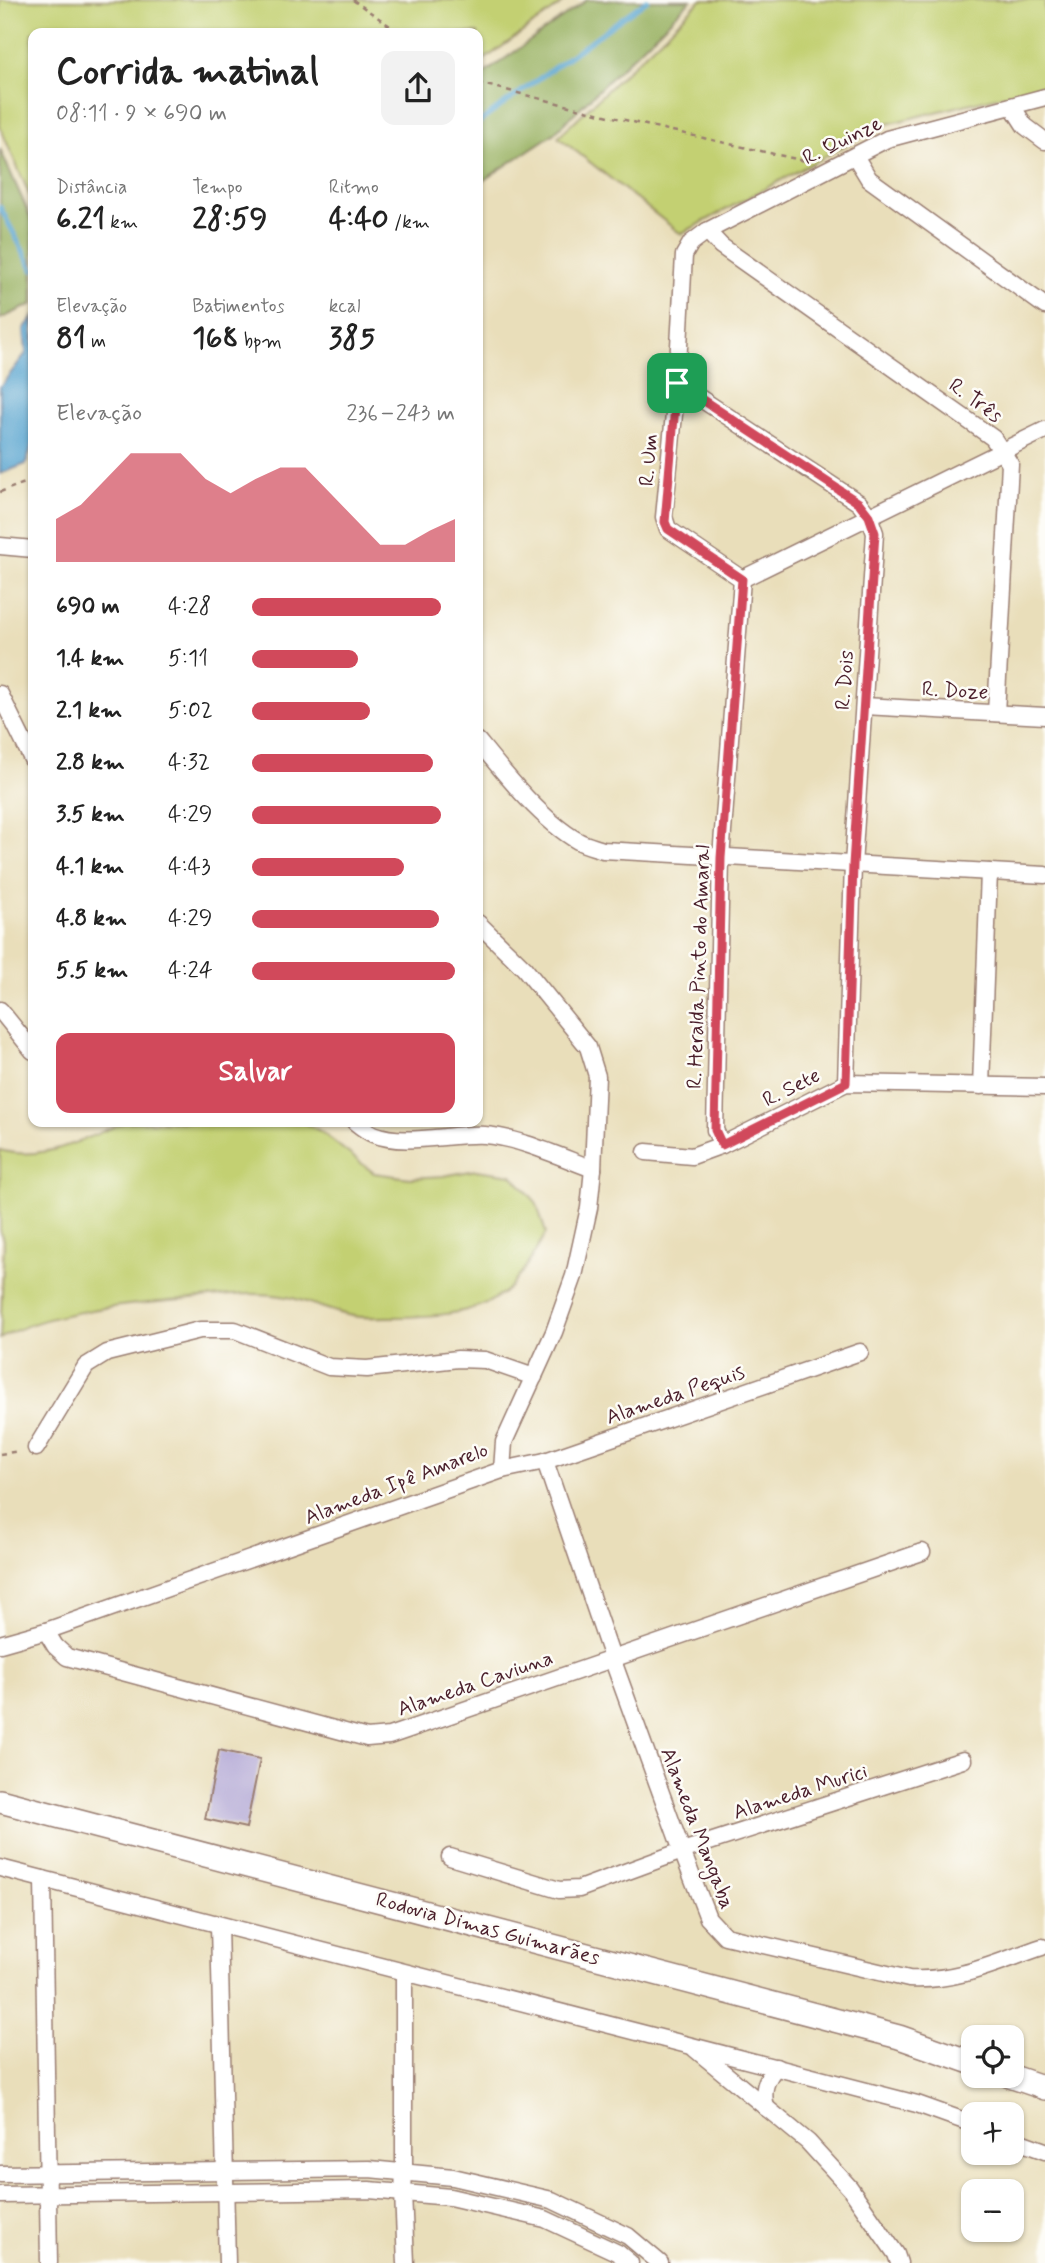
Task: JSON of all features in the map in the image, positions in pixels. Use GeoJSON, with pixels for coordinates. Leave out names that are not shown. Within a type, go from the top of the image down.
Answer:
{"type":"FeatureCollection","features":[{"type":"Feature","properties":{"kind":"main road","name":"Rodovia Dimas Guimarães"},"geometry":{"type":"LineString","coordinates":[[0,1801],[899,2037],[961,2059]]}},
{"type":"Feature","properties":{"kind":"main road"},"geometry":{"type":"LineString","coordinates":[[1024,2081],[1045,2088]]}},
{"type":"Feature","properties":{"kind":"street","name":"R. Quinze"},"geometry":{"type":"LineString","coordinates":[[707,231],[887,139],[1045,97]]}},
{"type":"Feature","properties":{"kind":"street"},"geometry":{"type":"LineString","coordinates":[[1012,106],[1025,126],[1045,141]]}},
{"type":"Feature","properties":{"kind":"street"},"geometry":{"type":"LineString","coordinates":[[855,156],[869,179],[1045,306]]}},
{"type":"Feature","properties":{"kind":"street","name":"R. Um"},"geometry":{"type":"LineString","coordinates":[[707,231],[691,243],[684,255],[677,383],[665,522],[668,529],[742,579]]}},
{"type":"Feature","properties":{"kind":"street","name":"R. Três"},"geometry":{"type":"LineString","coordinates":[[707,231],[720,246],[993,438],[1003,451],[1010,464],[996,713]]}},
{"type":"Feature","properties":{"kind":"street"},"geometry":{"type":"LineString","coordinates":[[677,383],[859,503],[869,516]]}},
{"type":"Feature","properties":{"kind":"street"},"geometry":{"type":"LineString","coordinates":[[742,579],[1045,430]]}},
{"type":"Feature","properties":{"kind":"street","name":"R. Dois"},"geometry":{"type":"LineString","coordinates":[[846,1083],[853,865],[875,533],[869,516]]}},
{"type":"Feature","properties":{"kind":"street"},"geometry":{"type":"LineString","coordinates":[[0,546],[28,549]]}},
{"type":"Feature","properties":{"kind":"street","name":"R. Heralda Pinto do Amaral"},"geometry":{"type":"LineString","coordinates":[[722,1145],[715,1130],[721,858],[742,579]]}},
{"type":"Feature","properties":{"kind":"street"},"geometry":{"type":"LineString","coordinates":[[0,694],[28,751]]}},
{"type":"Feature","properties":{"kind":"street","name":"R. Doze"},"geometry":{"type":"LineString","coordinates":[[863,706],[1045,716]]}},
{"type":"Feature","properties":{"kind":"street"},"geometry":{"type":"LineString","coordinates":[[483,747],[509,779],[558,828],[579,842],[603,850],[1045,875]]}},
{"type":"Feature","properties":{"kind":"street"},"geometry":{"type":"LineString","coordinates":[[981,1086],[989,872]]}},
{"type":"Feature","properties":{"kind":"street","name":"Alameda Ipê Amarelo"},"geometry":{"type":"LineString","coordinates":[[4,1644],[502,1470],[504,1442],[554,1332],[574,1276],[589,1208],[597,1076],[587,1047],[524,968],[483,928]]}},
{"type":"Feature","properties":{"kind":"street"},"geometry":{"type":"LineString","coordinates":[[0,1010],[28,1045]]}},
{"type":"Feature","properties":{"kind":"street","name":"R. Sete"},"geometry":{"type":"LineString","coordinates":[[646,1152],[692,1156],[722,1145],[846,1083],[1045,1087]]}},
{"type":"Feature","properties":{"kind":"street"},"geometry":{"type":"LineString","coordinates":[[362,1127],[372,1134],[399,1140],[488,1135],[538,1148],[593,1170]]}},
{"type":"Feature","properties":{"kind":"street"},"geometry":{"type":"LineString","coordinates":[[36,1448],[86,1366],[107,1353],[200,1329],[235,1330],[329,1367],[367,1369],[458,1359],[485,1360],[534,1377]]}},
{"type":"Feature","properties":{"kind":"street","name":"Alameda Pequis"},"geometry":{"type":"LineString","coordinates":[[502,1470],[545,1461],[860,1353]]}},
{"type":"Feature","properties":{"kind":"street","name":"Alameda Mangaba"},"geometry":{"type":"LineString","coordinates":[[545,1461],[682,1851],[708,1918],[724,1936],[909,1979],[933,1980],[952,1978],[1042,1947]]}},
{"type":"Feature","properties":{"kind":"street","name":"Alameda Caviuna"},"geometry":{"type":"LineString","coordinates":[[46,1631],[55,1646],[67,1657],[367,1738],[389,1736],[922,1552]]}},
{"type":"Feature","properties":{"kind":"street","name":"Alameda Murici"},"geometry":{"type":"LineString","coordinates":[[450,1857],[559,1889],[579,1889],[682,1851],[963,1760]]}},
{"type":"Feature","properties":{"kind":"street"},"geometry":{"type":"LineString","coordinates":[[0,1868],[693,2048],[776,2067],[917,2104],[961,2120]]}},
{"type":"Feature","properties":{"kind":"street"},"geometry":{"type":"LineString","coordinates":[[43,1879],[49,2263]]}},
{"type":"Feature","properties":{"kind":"street"},"geometry":{"type":"LineString","coordinates":[[219,1925],[227,2263]]}},
{"type":"Feature","properties":{"kind":"street"},"geometry":{"type":"LineString","coordinates":[[404,1973],[403,2192],[406,2263]]}},
{"type":"Feature","properties":{"kind":"street"},"geometry":{"type":"LineString","coordinates":[[693,2048],[808,2142],[850,2188],[896,2254],[899,2263]]}},
{"type":"Feature","properties":{"kind":"street"},"geometry":{"type":"LineString","coordinates":[[766,2108],[764,2086],[776,2067]]}},
{"type":"Feature","properties":{"kind":"street"},"geometry":{"type":"LineString","coordinates":[[1024,2143],[1045,2151]]}},
{"type":"Feature","properties":{"kind":"street"},"geometry":{"type":"LineString","coordinates":[[0,2174],[369,2169],[453,2177],[552,2200],[628,2235],[660,2263]]}},
{"type":"Feature","properties":{"kind":"street"},"geometry":{"type":"LineString","coordinates":[[0,2195],[369,2190],[450,2197],[545,2219],[618,2253],[630,2263]]}},
{"type":"Feature","properties":{"kind":"path"},"geometry":{"type":"LineString","coordinates":[[353,0],[393,28]]}},
{"type":"Feature","properties":{"kind":"path"},"geometry":{"type":"LineString","coordinates":[[483,84],[636,123],[832,167]]}},
{"type":"Feature","properties":{"kind":"path"},"geometry":{"type":"LineString","coordinates":[[0,492],[28,482]]}},
{"type":"Feature","properties":{"kind":"path"},"geometry":{"type":"LineString","coordinates":[[0,1454],[36,1448]]}},
{"type":"Feature","properties":{"kind":"green space"},"geometry":{"type":"Polygon","coordinates":[[[0,0],[567,0],[483,60],[483,28],[28,28],[28,191],[0,127],[0,0]]]}},
{"type":"Feature","properties":{"kind":"green space"},"geometry":{"type":"Polygon","coordinates":[[[587,0],[691,0],[553,134],[483,181],[483,74],[587,0]]]}},
{"type":"Feature","properties":{"kind":"green space"},"geometry":{"type":"Polygon","coordinates":[[[701,0],[1045,0],[1045,85],[883,125],[681,234],[558,137],[701,0]]]}},
{"type":"Feature","properties":{"kind":"green space"},"geometry":{"type":"Polygon","coordinates":[[[0,149],[28,212],[28,306],[0,319],[0,149]]]}},
{"type":"Feature","properties":{"kind":"green space"},"geometry":{"type":"Polygon","coordinates":[[[114,1127],[312,1127],[374,1173],[410,1178],[476,1170],[512,1175],[536,1202],[546,1233],[507,1290],[480,1306],[449,1314],[361,1317],[287,1297],[234,1295],[87,1311],[38,1322],[0,1339],[4,1244],[0,1230],[0,1150],[33,1153],[80,1141],[114,1127]]]}},
{"type":"Feature","properties":{"kind":"water"},"geometry":{"type":"Polygon","coordinates":[[[28,324],[28,458],[26,464],[0,474],[0,387],[26,353],[24,329],[28,324]]]}},
{"type":"Feature","properties":{"kind":"building"},"geometry":{"type":"Polygon","coordinates":[[[219,1750],[260,1759],[246,1828],[205,1819],[219,1750]]]}},
{"type":"Feature","properties":{"kind":"waterway"},"geometry":{"type":"LineString","coordinates":[[483,119],[647,0]]}},
{"type":"Feature","properties":{"kind":"waterway"},"geometry":{"type":"LineString","coordinates":[[0,207],[28,260]]}},
{"type":"Feature","properties":{"kind":"route"},"geometry":{"type":"LineString","coordinates":[[677,383],[859,503],[869,516],[875,533],[853,865],[846,1083],[722,1145],[715,1130],[721,858],[742,579],[668,529],[665,522],[677,383]]}}]}
